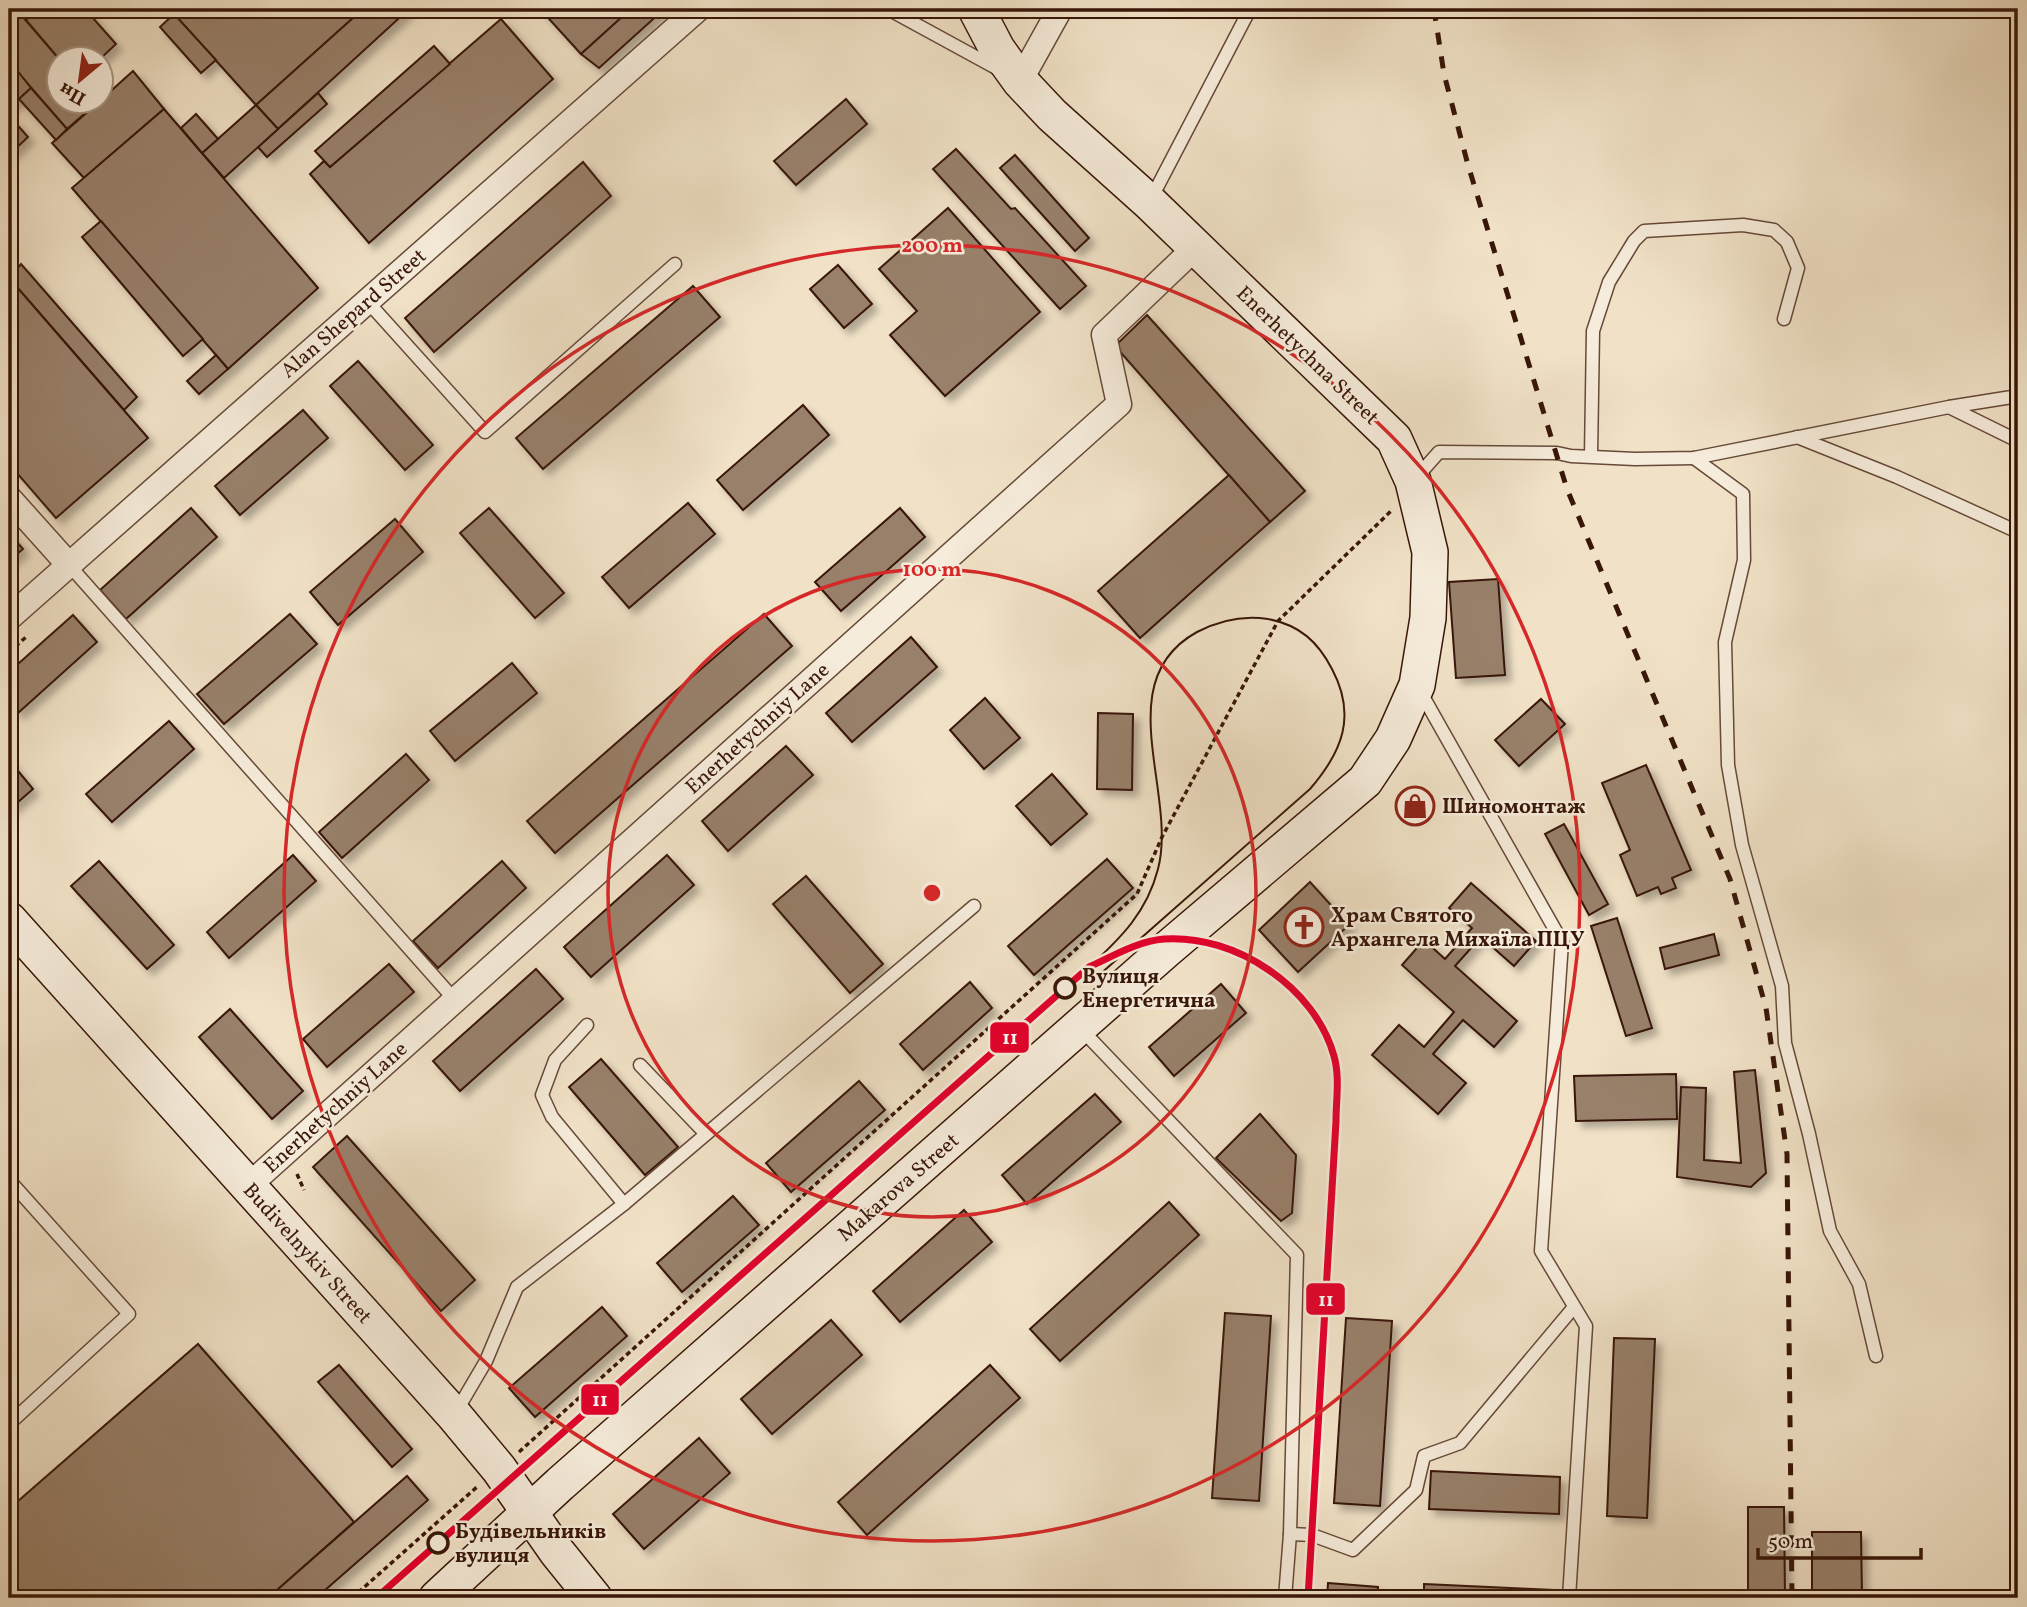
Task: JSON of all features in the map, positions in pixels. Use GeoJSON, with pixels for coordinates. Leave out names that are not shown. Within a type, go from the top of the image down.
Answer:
{"type":"FeatureCollection","features":[{"type":"Feature","properties":{"kind":"main road","name":"Enerhetychna Street"},"geometry":{"type":"LineString","coordinates":[[976,9],[1020,81],[1052,115],[1149,202],[1394,439],[1413,481],[1430,552],[1428,618],[1416,685],[1393,739],[1365,781]]}},
{"type":"Feature","properties":{"kind":"main road","name":"Makarova Street"},"geometry":{"type":"LineString","coordinates":[[437,1598],[1079,1027],[1365,781]]}},
{"type":"Feature","properties":{"kind":"main road","name":"Budivelnykiv Street"},"geometry":{"type":"LineString","coordinates":[[9,920],[454,1415],[499,1469],[557,1552],[594,1598]]}},
{"type":"Feature","properties":{"kind":"street","name":"Alan Shepard Street"},"geometry":{"type":"LineString","coordinates":[[9,618],[698,9]]}},
{"type":"Feature","properties":{"kind":"street"},"geometry":{"type":"LineString","coordinates":[[1020,81],[1060,9]]}},
{"type":"Feature","properties":{"kind":"street","name":"Enerhetychniy Lane"},"geometry":{"type":"LineString","coordinates":[[248,1186],[1119,404],[1104,335],[1196,247]]}},
{"type":"Feature","properties":{"kind":"street"},"geometry":{"type":"LineString","coordinates":[[9,498],[69,565]]}},
{"type":"Feature","properties":{"kind":"lane"},"geometry":{"type":"LineString","coordinates":[[888,9],[1020,81]]}},
{"type":"Feature","properties":{"kind":"lane"},"geometry":{"type":"LineString","coordinates":[[1149,202],[1250,9]]}},
{"type":"Feature","properties":{"kind":"lane"},"geometry":{"type":"LineString","coordinates":[[1591,456],[1593,331],[1609,282],[1634,241],[1644,231],[1743,225],[1774,230],[1787,242],[1798,268],[1784,319]]}},
{"type":"Feature","properties":{"kind":"lane"},"geometry":{"type":"LineString","coordinates":[[368,301],[485,432],[675,264]]}},
{"type":"Feature","properties":{"kind":"lane"},"geometry":{"type":"LineString","coordinates":[[1413,481],[1439,452],[1557,453],[1635,459],[1694,458],[1949,407],[2018,396]]}},
{"type":"Feature","properties":{"kind":"lane"},"geometry":{"type":"LineString","coordinates":[[1949,407],[2018,440]]}},
{"type":"Feature","properties":{"kind":"lane"},"geometry":{"type":"LineString","coordinates":[[1797,437],[1897,477],[2018,532]]}},
{"type":"Feature","properties":{"kind":"lane"},"geometry":{"type":"LineString","coordinates":[[1694,458],[1742,494],[1744,561],[1725,642],[1728,765],[1742,845],[1782,986],[1785,1043],[1809,1134],[1830,1231],[1859,1284],[1876,1356]]}},
{"type":"Feature","properties":{"kind":"lane"},"geometry":{"type":"LineString","coordinates":[[69,565],[454,999]]}},
{"type":"Feature","properties":{"kind":"lane"},"geometry":{"type":"LineString","coordinates":[[1416,685],[1562,942],[1541,1251],[1586,1326],[1569,1598]]}},
{"type":"Feature","properties":{"kind":"lane"},"geometry":{"type":"LineString","coordinates":[[454,1415],[486,1361],[517,1287],[624,1205],[974,906]]}},
{"type":"Feature","properties":{"kind":"lane"},"geometry":{"type":"LineString","coordinates":[[587,1025],[555,1060],[542,1095],[552,1117],[624,1205]]}},
{"type":"Feature","properties":{"kind":"lane"},"geometry":{"type":"LineString","coordinates":[[1079,1027],[1297,1255],[1290,1534],[1284,1598]]}},
{"type":"Feature","properties":{"kind":"lane"},"geometry":{"type":"LineString","coordinates":[[639,1065],[706,1133]]}},
{"type":"Feature","properties":{"kind":"lane"},"geometry":{"type":"LineString","coordinates":[[9,1180],[129,1314],[9,1424]]}},
{"type":"Feature","properties":{"kind":"lane"},"geometry":{"type":"LineString","coordinates":[[1290,1534],[1312,1535],[1353,1550],[1416,1490],[1423,1456],[1460,1443],[1574,1307]]}},
{"type":"Feature","properties":{"kind":"path"},"geometry":{"type":"LineString","coordinates":[[352,1598],[1138,894],[1163,837],[1278,621],[1391,510]]}},
{"type":"Feature","properties":{"kind":"building"},"geometry":{"type":"Polygon","coordinates":[[[9,9],[16,9],[48,46],[46,105],[9,62],[9,9]]]}},
{"type":"Feature","properties":{"kind":"building"},"geometry":{"type":"Polygon","coordinates":[[[39,9],[85,9],[116,44],[48,46],[26,20],[39,9]]]}},
{"type":"Feature","properties":{"kind":"building"},"geometry":{"type":"Polygon","coordinates":[[[180,9],[363,9],[256,105],[174,14],[180,9]]]}},
{"type":"Feature","properties":{"kind":"building"},"geometry":{"type":"Polygon","coordinates":[[[363,9],[409,9],[278,129],[256,105],[363,9]]]}},
{"type":"Feature","properties":{"kind":"building"},"geometry":{"type":"Polygon","coordinates":[[[540,9],[615,9],[622,17],[581,54],[540,9]]]}},
{"type":"Feature","properties":{"kind":"building"},"geometry":{"type":"Polygon","coordinates":[[[615,9],[658,9],[661,12],[599,68],[581,54],[622,17],[615,9]]]}},
{"type":"Feature","properties":{"kind":"building"},"geometry":{"type":"Polygon","coordinates":[[[174,14],[216,60],[201,73],[160,27],[174,14]]]}},
{"type":"Feature","properties":{"kind":"building"},"geometry":{"type":"Polygon","coordinates":[[[501,19],[553,79],[369,243],[310,174],[324,161],[330,167],[501,19]]]}},
{"type":"Feature","properties":{"kind":"building"},"geometry":{"type":"Polygon","coordinates":[[[434,46],[450,64],[330,167],[315,151],[434,46]]]}},
{"type":"Feature","properties":{"kind":"building"},"geometry":{"type":"Polygon","coordinates":[[[9,62],[19,73],[9,82],[9,62]]]}},
{"type":"Feature","properties":{"kind":"building"},"geometry":{"type":"Polygon","coordinates":[[[133,71],[164,109],[84,178],[52,143],[83,116],[116,116],[116,86],[133,71]]]}},
{"type":"Feature","properties":{"kind":"building"},"geometry":{"type":"Polygon","coordinates":[[[19,73],[31,88],[9,108],[9,82],[19,73]]]}},
{"type":"Feature","properties":{"kind":"building"},"geometry":{"type":"Polygon","coordinates":[[[31,88],[46,105],[46,116],[56,116],[67,129],[56,140],[19,99],[31,88]]]}},
{"type":"Feature","properties":{"kind":"building"},"geometry":{"type":"Polygon","coordinates":[[[318,93],[327,104],[267,157],[258,147],[318,93]]]}},
{"type":"Feature","properties":{"kind":"building"},"geometry":{"type":"Polygon","coordinates":[[[846,99],[867,124],[796,185],[774,161],[846,99]]]}},
{"type":"Feature","properties":{"kind":"building"},"geometry":{"type":"Polygon","coordinates":[[[256,105],[278,129],[224,178],[202,153],[256,105]]]}},
{"type":"Feature","properties":{"kind":"building"},"geometry":{"type":"Polygon","coordinates":[[[164,109],[318,288],[228,369],[72,188],[164,109]]]}},
{"type":"Feature","properties":{"kind":"building"},"geometry":{"type":"Polygon","coordinates":[[[196,114],[218,139],[202,153],[181,128],[196,114]]]}},
{"type":"Feature","properties":{"kind":"building"},"geometry":{"type":"Polygon","coordinates":[[[56,116],[82,116],[67,129],[56,116]]]}},
{"type":"Feature","properties":{"kind":"building"},"geometry":{"type":"Polygon","coordinates":[[[13,120],[28,137],[9,155],[9,124],[13,120]]]}},
{"type":"Feature","properties":{"kind":"building"},"geometry":{"type":"Polygon","coordinates":[[[956,149],[1011,209],[1015,208],[1086,286],[1060,309],[933,169],[956,149]]]}},
{"type":"Feature","properties":{"kind":"building"},"geometry":{"type":"Polygon","coordinates":[[[1015,155],[1089,238],[1075,251],[1000,168],[1015,155]]]}},
{"type":"Feature","properties":{"kind":"building"},"geometry":{"type":"Polygon","coordinates":[[[583,162],[611,196],[434,352],[405,318],[583,162]]]}},
{"type":"Feature","properties":{"kind":"building"},"geometry":{"type":"Polygon","coordinates":[[[948,208],[1040,312],[945,396],[890,335],[917,311],[879,269],[948,208]]]}},
{"type":"Feature","properties":{"kind":"building"},"geometry":{"type":"Polygon","coordinates":[[[101,221],[203,339],[183,356],[82,237],[101,221]]]}},
{"type":"Feature","properties":{"kind":"building"},"geometry":{"type":"Polygon","coordinates":[[[21,264],[137,397],[124,410],[9,278],[21,264]]]}},
{"type":"Feature","properties":{"kind":"building"},"geometry":{"type":"Polygon","coordinates":[[[838,265],[872,304],[844,328],[810,289],[838,265]]]}},
{"type":"Feature","properties":{"kind":"building"},"geometry":{"type":"Polygon","coordinates":[[[9,278],[148,438],[56,518],[9,464],[9,278]]]}},
{"type":"Feature","properties":{"kind":"building"},"geometry":{"type":"Polygon","coordinates":[[[693,286],[720,317],[543,469],[516,438],[693,286]]]}},
{"type":"Feature","properties":{"kind":"building"},"geometry":{"type":"Polygon","coordinates":[[[1147,315],[1305,491],[1270,522],[1115,346],[1147,315]]]}},
{"type":"Feature","properties":{"kind":"building"},"geometry":{"type":"Polygon","coordinates":[[[216,355],[228,369],[199,394],[187,381],[216,355]]]}},
{"type":"Feature","properties":{"kind":"building"},"geometry":{"type":"Polygon","coordinates":[[[358,361],[433,445],[405,470],[330,386],[358,361]]]}},
{"type":"Feature","properties":{"kind":"building"},"geometry":{"type":"Polygon","coordinates":[[[803,405],[829,435],[743,510],[717,480],[803,405]]]}},
{"type":"Feature","properties":{"kind":"building"},"geometry":{"type":"Polygon","coordinates":[[[303,410],[328,438],[240,515],[215,486],[303,410]]]}},
{"type":"Feature","properties":{"kind":"building"},"geometry":{"type":"Polygon","coordinates":[[[1229,475],[1270,522],[1140,638],[1098,591],[1229,475]]]}},
{"type":"Feature","properties":{"kind":"building"},"geometry":{"type":"Polygon","coordinates":[[[688,503],[715,534],[629,608],[602,577],[688,503]]]}},
{"type":"Feature","properties":{"kind":"building"},"geometry":{"type":"Polygon","coordinates":[[[191,508],[217,537],[126,619],[100,590],[191,508]]]}},
{"type":"Feature","properties":{"kind":"building"},"geometry":{"type":"Polygon","coordinates":[[[489,508],[564,593],[535,618],[460,533],[489,508]]]}},
{"type":"Feature","properties":{"kind":"building"},"geometry":{"type":"Polygon","coordinates":[[[900,508],[925,537],[841,611],[815,582],[900,508]]]}},
{"type":"Feature","properties":{"kind":"building"},"geometry":{"type":"Polygon","coordinates":[[[395,519],[423,552],[338,625],[310,592],[395,519]]]}},
{"type":"Feature","properties":{"kind":"building"},"geometry":{"type":"Polygon","coordinates":[[[9,533],[23,549],[9,561],[9,533]]]}},
{"type":"Feature","properties":{"kind":"building"},"geometry":{"type":"Polygon","coordinates":[[[1498,579],[1505,675],[1456,678],[1449,582],[1498,579]]]}},
{"type":"Feature","properties":{"kind":"building"},"geometry":{"type":"Polygon","coordinates":[[[290,614],[317,644],[224,724],[197,694],[290,614]]]}},
{"type":"Feature","properties":{"kind":"building"},"geometry":{"type":"Polygon","coordinates":[[[764,614],[792,646],[555,853],[527,821],[764,614]]]}},
{"type":"Feature","properties":{"kind":"building"},"geometry":{"type":"Polygon","coordinates":[[[73,615],[97,642],[18,713],[9,702],[9,672],[73,615]]]}},
{"type":"Feature","properties":{"kind":"building"},"geometry":{"type":"Polygon","coordinates":[[[911,637],[937,667],[852,742],[826,713],[911,637]]]}},
{"type":"Feature","properties":{"kind":"building"},"geometry":{"type":"Polygon","coordinates":[[[512,663],[537,693],[455,761],[430,731],[512,663]]]}},
{"type":"Feature","properties":{"kind":"building"},"geometry":{"type":"Polygon","coordinates":[[[985,698],[1020,738],[984,769],[950,730],[985,698]]]}},
{"type":"Feature","properties":{"kind":"building"},"geometry":{"type":"Polygon","coordinates":[[[1541,699],[1565,724],[1519,766],[1495,740],[1541,699]]]}},
{"type":"Feature","properties":{"kind":"building"},"geometry":{"type":"Polygon","coordinates":[[[1098,713],[1133,714],[1132,790],[1097,789],[1098,713]]]}},
{"type":"Feature","properties":{"kind":"building"},"geometry":{"type":"Polygon","coordinates":[[[169,721],[194,749],[112,822],[86,794],[169,721]]]}},
{"type":"Feature","properties":{"kind":"building"},"geometry":{"type":"Polygon","coordinates":[[[786,746],[813,775],[728,851],[702,821],[786,746]]]}},
{"type":"Feature","properties":{"kind":"building"},"geometry":{"type":"Polygon","coordinates":[[[406,754],[429,780],[342,858],[319,832],[406,754]]]}},
{"type":"Feature","properties":{"kind":"building"},"geometry":{"type":"Polygon","coordinates":[[[9,760],[33,789],[9,810],[9,760]]]}},
{"type":"Feature","properties":{"kind":"building"},"geometry":{"type":"Polygon","coordinates":[[[1646,765],[1691,870],[1672,878],[1676,888],[1661,894],[1658,887],[1637,896],[1620,855],[1630,850],[1602,783],[1646,765]]]}},
{"type":"Feature","properties":{"kind":"building"},"geometry":{"type":"Polygon","coordinates":[[[1052,774],[1087,814],[1051,845],[1016,806],[1052,774]]]}},
{"type":"Feature","properties":{"kind":"building"},"geometry":{"type":"Polygon","coordinates":[[[1564,824],[1608,904],[1589,915],[1545,834],[1564,824]]]}},
{"type":"Feature","properties":{"kind":"building"},"geometry":{"type":"Polygon","coordinates":[[[293,855],[316,881],[229,958],[207,932],[293,855]]]}},
{"type":"Feature","properties":{"kind":"building"},"geometry":{"type":"Polygon","coordinates":[[[667,855],[694,885],[591,977],[564,947],[667,855]]]}},
{"type":"Feature","properties":{"kind":"building"},"geometry":{"type":"Polygon","coordinates":[[[1107,859],[1133,888],[1034,975],[1008,946],[1107,859]]]}},
{"type":"Feature","properties":{"kind":"building"},"geometry":{"type":"Polygon","coordinates":[[[99,861],[174,945],[147,969],[71,886],[99,861]]]}},
{"type":"Feature","properties":{"kind":"building"},"geometry":{"type":"Polygon","coordinates":[[[502,861],[526,888],[438,968],[413,941],[502,861]]]}},
{"type":"Feature","properties":{"kind":"building"},"geometry":{"type":"Polygon","coordinates":[[[806,876],[883,964],[850,993],[773,904],[806,876]]]}},
{"type":"Feature","properties":{"kind":"building","name":"Храм Святого Архангела Михаїла ПЦУ"},"geometry":{"type":"Polygon","coordinates":[[[1310,882],[1349,925],[1298,972],[1259,930],[1310,882]]]}},
{"type":"Feature","properties":{"kind":"building"},"geometry":{"type":"Polygon","coordinates":[[[1471,883],[1536,941],[1514,966],[1481,937],[1455,966],[1517,1021],[1494,1047],[1463,1020],[1433,1054],[1466,1083],[1438,1114],[1372,1055],[1399,1025],[1424,1047],[1454,1012],[1402,965],[1424,940],[1445,959],[1472,928],[1449,908],[1471,883]]]}},
{"type":"Feature","properties":{"kind":"building"},"geometry":{"type":"Polygon","coordinates":[[[1617,918],[1652,1028],[1626,1036],[1591,926],[1617,918]]]}},
{"type":"Feature","properties":{"kind":"building"},"geometry":{"type":"Polygon","coordinates":[[[1714,934],[1719,955],[1665,969],[1660,948],[1714,934]]]}},
{"type":"Feature","properties":{"kind":"building"},"geometry":{"type":"Polygon","coordinates":[[[389,964],[414,992],[327,1067],[303,1039],[389,964]]]}},
{"type":"Feature","properties":{"kind":"building"},"geometry":{"type":"Polygon","coordinates":[[[536,969],[563,999],[460,1091],[433,1061],[536,969]]]}},
{"type":"Feature","properties":{"kind":"building"},"geometry":{"type":"Polygon","coordinates":[[[970,982],[992,1008],[923,1070],[900,1044],[970,982]]]}},
{"type":"Feature","properties":{"kind":"building"},"geometry":{"type":"Polygon","coordinates":[[[1221,984],[1246,1013],[1174,1076],[1149,1047],[1221,984]]]}},
{"type":"Feature","properties":{"kind":"building"},"geometry":{"type":"Polygon","coordinates":[[[230,1009],[303,1091],[272,1119],[199,1037],[230,1009]]]}},
{"type":"Feature","properties":{"kind":"building"},"geometry":{"type":"Polygon","coordinates":[[[601,1059],[678,1147],[645,1175],[569,1087],[601,1059]]]}},
{"type":"Feature","properties":{"kind":"building"},"geometry":{"type":"Polygon","coordinates":[[[1755,1070],[1766,1173],[1751,1187],[1677,1177],[1681,1087],[1706,1088],[1704,1160],[1741,1163],[1734,1072],[1755,1070]]]}},
{"type":"Feature","properties":{"kind":"building"},"geometry":{"type":"Polygon","coordinates":[[[1676,1074],[1677,1119],[1576,1121],[1574,1076],[1676,1074]]]}},
{"type":"Feature","properties":{"kind":"building"},"geometry":{"type":"Polygon","coordinates":[[[859,1081],[885,1110],[791,1192],[766,1163],[859,1081]]]}},
{"type":"Feature","properties":{"kind":"building"},"geometry":{"type":"Polygon","coordinates":[[[1095,1094],[1121,1122],[1027,1204],[1002,1175],[1095,1094]]]}},
{"type":"Feature","properties":{"kind":"building"},"geometry":{"type":"Polygon","coordinates":[[[1260,1114],[1296,1155],[1292,1213],[1281,1221],[1216,1158],[1260,1114]]]}},
{"type":"Feature","properties":{"kind":"building"},"geometry":{"type":"Polygon","coordinates":[[[347,1136],[475,1280],[441,1311],[313,1167],[347,1136]]]}},
{"type":"Feature","properties":{"kind":"building"},"geometry":{"type":"Polygon","coordinates":[[[733,1196],[759,1225],[682,1292],[657,1263],[733,1196]]]}},
{"type":"Feature","properties":{"kind":"building"},"geometry":{"type":"Polygon","coordinates":[[[1169,1202],[1199,1235],[1060,1361],[1030,1329],[1169,1202]]]}},
{"type":"Feature","properties":{"kind":"building"},"geometry":{"type":"Polygon","coordinates":[[[964,1210],[992,1242],[900,1322],[873,1291],[964,1210]]]}},
{"type":"Feature","properties":{"kind":"building"},"geometry":{"type":"Polygon","coordinates":[[[602,1307],[627,1336],[535,1417],[509,1388],[602,1307]]]}},
{"type":"Feature","properties":{"kind":"building"},"geometry":{"type":"Polygon","coordinates":[[[1225,1313],[1271,1316],[1259,1501],[1212,1498],[1225,1313]]]}},
{"type":"Feature","properties":{"kind":"building"},"geometry":{"type":"Polygon","coordinates":[[[1346,1318],[1392,1321],[1380,1506],[1334,1503],[1346,1318]]]}},
{"type":"Feature","properties":{"kind":"building"},"geometry":{"type":"Polygon","coordinates":[[[831,1320],[862,1355],[772,1434],[741,1399],[831,1320]]]}},
{"type":"Feature","properties":{"kind":"building"},"geometry":{"type":"Polygon","coordinates":[[[1614,1338],[1655,1339],[1647,1518],[1607,1516],[1614,1338]]]}},
{"type":"Feature","properties":{"kind":"building"},"geometry":{"type":"Polygon","coordinates":[[[198,1344],[354,1522],[268,1598],[9,1598],[9,1509],[198,1344]]]}},
{"type":"Feature","properties":{"kind":"building"},"geometry":{"type":"Polygon","coordinates":[[[339,1365],[412,1449],[392,1467],[318,1382],[339,1365]]]}},
{"type":"Feature","properties":{"kind":"building"},"geometry":{"type":"Polygon","coordinates":[[[990,1365],[1020,1398],[867,1535],[838,1502],[990,1365]]]}},
{"type":"Feature","properties":{"kind":"building"},"geometry":{"type":"Polygon","coordinates":[[[699,1438],[730,1473],[644,1549],[613,1514],[699,1438]]]}},
{"type":"Feature","properties":{"kind":"building"},"geometry":{"type":"Polygon","coordinates":[[[1431,1471],[1560,1477],[1559,1514],[1429,1509],[1431,1471]]]}},
{"type":"Feature","properties":{"kind":"building"},"geometry":{"type":"Polygon","coordinates":[[[407,1476],[428,1500],[316,1598],[268,1598],[407,1476]]]}},
{"type":"Feature","properties":{"kind":"building"},"geometry":{"type":"Polygon","coordinates":[[[1748,1507],[1784,1507],[1785,1598],[1748,1598],[1748,1507]]]}},
{"type":"Feature","properties":{"kind":"building"},"geometry":{"type":"Polygon","coordinates":[[[1812,1532],[1861,1532],[1862,1598],[1812,1598],[1812,1532]]]}},
{"type":"Feature","properties":{"kind":"building"},"geometry":{"type":"Polygon","coordinates":[[[1328,1583],[1378,1587],[1377,1598],[1327,1598],[1328,1583]]]}},
{"type":"Feature","properties":{"kind":"building"},"geometry":{"type":"Polygon","coordinates":[[[1424,1584],[1553,1590],[1553,1598],[1424,1598],[1424,1584]]]}},
{"type":"Feature","properties":{"kind":"tram line"},"geometry":{"type":"LineString","coordinates":[[1089,967],[1112,946],[1140,911],[1158,869],[1162,839],[1151,708],[1156,679],[1171,653],[1197,632],[1232,620],[1268,619],[1299,630],[1327,659],[1340,686],[1344,702],[1342,733],[1330,761],[1310,789],[1098,976]]}},
{"type":"Feature","properties":{"kind":"railway"},"geometry":{"type":"LineString","coordinates":[[1434,9],[1444,74],[1468,165],[1567,489],[1730,879],[1766,1008],[1787,1154],[1792,1598]]}},
{"type":"Feature","properties":{"kind":"transit line","name":"11"},"geometry":{"type":"LineString","coordinates":[[376,1598],[1089,967],[1135,946],[1164,939],[1218,945],[1268,970],[1291,987],[1309,1008],[1324,1031],[1336,1064],[1336,1121],[1308,1598]]}},
{"type":"Feature","properties":{"kind":"place","name":"Шиномонтаж"},"geometry":{"type":"Point","coordinates":[1415,806]}},
{"type":"Feature","properties":{"kind":"place","name":"Храм Святого Архангела Михаїла ПЦУ"},"geometry":{"type":"Point","coordinates":[1304,927]}},
{"type":"Feature","properties":{"kind":"place","name":"Вулиця Енергетична"},"geometry":{"type":"Point","coordinates":[1065,988]}},
{"type":"Feature","properties":{"kind":"place","name":"Будівельників вулиця"},"geometry":{"type":"Point","coordinates":[438,1543]}}]}
